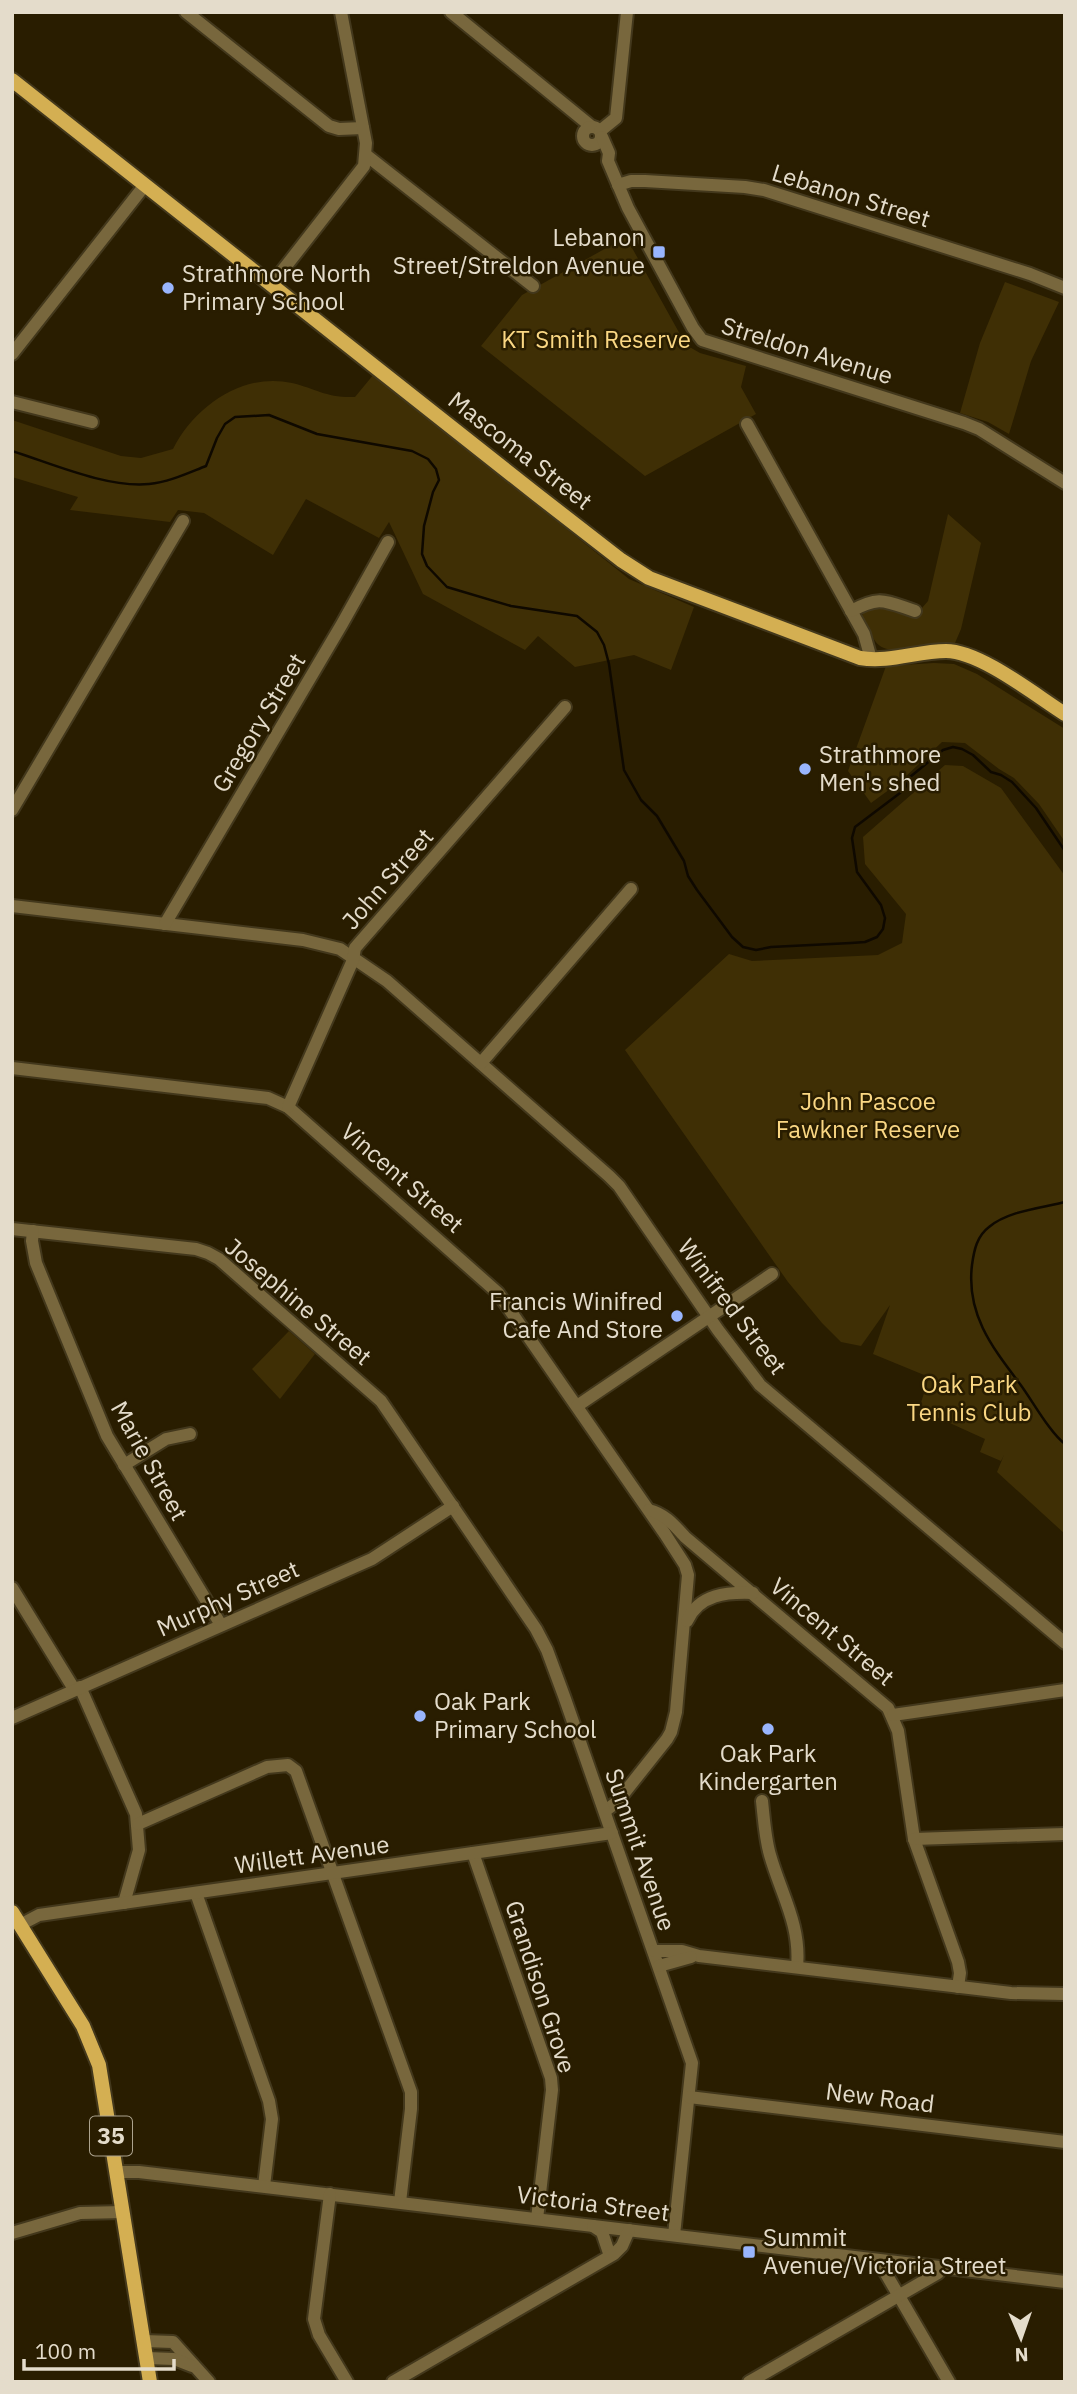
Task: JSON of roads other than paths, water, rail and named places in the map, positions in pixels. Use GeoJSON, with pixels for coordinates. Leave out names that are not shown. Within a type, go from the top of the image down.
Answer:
{"type":"FeatureCollection","features":[{"type":"Feature","properties":{"kind":"main road","name":"Mascoma Street"},"geometry":{"type":"LineString","coordinates":[[15,87],[272,284],[633,569],[666,586],[844,652],[871,659],[942,651],[964,654],[988,665],[1065,714]]}},
{"type":"Feature","properties":{"kind":"main road","name":"35"},"geometry":{"type":"LineString","coordinates":[[16,1918],[91,2043],[102,2077],[150,2382]]}},
{"type":"Feature","properties":{"kind":"street"},"geometry":{"type":"LineString","coordinates":[[186,12],[329,126],[340,130],[363,128]]}},
{"type":"Feature","properties":{"kind":"street"},"geometry":{"type":"LineString","coordinates":[[272,284],[364,166],[366,155],[363,128],[341,12]]}},
{"type":"Feature","properties":{"kind":"street"},"geometry":{"type":"LineString","coordinates":[[451,12],[466,18],[572,111],[594,135],[616,182]]}},
{"type":"Feature","properties":{"kind":"street"},"geometry":{"type":"LineString","coordinates":[[594,135],[616,118],[627,12]]}},
{"type":"Feature","properties":{"kind":"street"},"geometry":{"type":"LineString","coordinates":[[366,155],[533,286]]}},
{"type":"Feature","properties":{"kind":"street","name":"Lebanon Street"},"geometry":{"type":"LineString","coordinates":[[616,182],[645,181],[764,190],[1030,274],[1065,288]]}},
{"type":"Feature","properties":{"kind":"street","name":"Streldon Avenue"},"geometry":{"type":"LineString","coordinates":[[616,182],[693,328],[702,340],[972,426],[1065,482]]}},
{"type":"Feature","properties":{"kind":"street"},"geometry":{"type":"LineString","coordinates":[[12,354],[145,185]]}},
{"type":"Feature","properties":{"kind":"street"},"geometry":{"type":"LineString","coordinates":[[12,402],[92,422]]}},
{"type":"Feature","properties":{"kind":"street"},"geometry":{"type":"LineString","coordinates":[[747,424],[867,641],[871,659]]}},
{"type":"Feature","properties":{"kind":"street"},"geometry":{"type":"LineString","coordinates":[[12,810],[183,521]]}},
{"type":"Feature","properties":{"kind":"street","name":"Gregory Street"},"geometry":{"type":"LineString","coordinates":[[164,924],[388,542]]}},
{"type":"Feature","properties":{"kind":"street"},"geometry":{"type":"LineString","coordinates":[[851,611],[876,600],[915,611]]}},
{"type":"Feature","properties":{"kind":"street","name":"John Street"},"geometry":{"type":"LineString","coordinates":[[288,1107],[354,954],[565,707]]}},
{"type":"Feature","properties":{"kind":"street"},"geometry":{"type":"LineString","coordinates":[[481,1063],[631,889]]}},
{"type":"Feature","properties":{"kind":"street"},"geometry":{"type":"LineString","coordinates":[[12,906],[303,940],[335,941],[354,954]]}},
{"type":"Feature","properties":{"kind":"street","name":"Winifred Street"},"geometry":{"type":"LineString","coordinates":[[354,954],[379,969],[387,981],[619,1186],[709,1317],[760,1385],[1064,1643]]}},
{"type":"Feature","properties":{"kind":"street","name":"Vincent Street"},"geometry":{"type":"LineString","coordinates":[[12,1068],[268,1098],[288,1107],[498,1293],[649,1510],[685,1565],[688,1575],[676,1712],[671,1732],[617,1802],[605,1811]]}},
{"type":"Feature","properties":{"kind":"street","name":"Josephine Street"},"geometry":{"type":"LineString","coordinates":[[12,1229],[208,1252],[376,1396],[453,1506]]}},
{"type":"Feature","properties":{"kind":"street","name":"Marie Street"},"geometry":{"type":"LineString","coordinates":[[33,1231],[36,1263],[107,1436],[221,1625]]}},
{"type":"Feature","properties":{"kind":"street"},"geometry":{"type":"LineString","coordinates":[[579,1408],[772,1274]]}},
{"type":"Feature","properties":{"kind":"street"},"geometry":{"type":"LineString","coordinates":[[124,1465],[166,1439],[190,1434]]}},
{"type":"Feature","properties":{"kind":"street","name":"Murphy Street"},"geometry":{"type":"LineString","coordinates":[[12,1718],[372,1559],[453,1506]]}},
{"type":"Feature","properties":{"kind":"street","name":"Summit Avenue"},"geometry":{"type":"LineString","coordinates":[[453,1506],[543,1640],[692,2063],[674,2235]]}},
{"type":"Feature","properties":{"kind":"street","name":"Vincent Street"},"geometry":{"type":"LineString","coordinates":[[649,1510],[668,1519],[685,1537],[882,1702],[892,1715],[1065,1690]]}},
{"type":"Feature","properties":{"kind":"street"},"geometry":{"type":"LineString","coordinates":[[665,1534],[673,1532],[685,1537]]}},
{"type":"Feature","properties":{"kind":"street"},"geometry":{"type":"LineString","coordinates":[[12,1588],[77,1688],[131,1801],[138,1824],[139,1850],[124,1903]]}},
{"type":"Feature","properties":{"kind":"street"},"geometry":{"type":"LineString","coordinates":[[683,1632],[693,1611],[713,1596],[729,1592],[753,1593]]}},
{"type":"Feature","properties":{"kind":"street"},"geometry":{"type":"LineString","coordinates":[[1049,1692],[1061,1685],[1065,1677]]}},
{"type":"Feature","properties":{"kind":"street"},"geometry":{"type":"LineString","coordinates":[[892,1715],[898,1731],[914,1839],[958,1962],[958,1987]]}},
{"type":"Feature","properties":{"kind":"street"},"geometry":{"type":"LineString","coordinates":[[138,1824],[267,1767],[288,1765],[300,1777],[411,2092],[400,2202]]}},
{"type":"Feature","properties":{"kind":"street"},"geometry":{"type":"LineString","coordinates":[[762,1801],[770,1854],[797,1932],[797,1967]]}},
{"type":"Feature","properties":{"kind":"street","name":"Willett Avenue"},"geometry":{"type":"LineString","coordinates":[[16,1918],[612,1833]]}},
{"type":"Feature","properties":{"kind":"street"},"geometry":{"type":"LineString","coordinates":[[914,1839],[1065,1835]]}},
{"type":"Feature","properties":{"kind":"street","name":"Grandison Grove"},"geometry":{"type":"LineString","coordinates":[[473,1853],[551,2078],[552,2090],[537,2219]]}},
{"type":"Feature","properties":{"kind":"street"},"geometry":{"type":"LineString","coordinates":[[196,1893],[269,2101],[271,2119],[264,2186]]}},
{"type":"Feature","properties":{"kind":"street"},"geometry":{"type":"LineString","coordinates":[[654,1951],[682,1951],[699,1956],[1012,1993],[1065,1994]]}},
{"type":"Feature","properties":{"kind":"street"},"geometry":{"type":"LineString","coordinates":[[659,1966],[699,1956]]}},
{"type":"Feature","properties":{"kind":"street","name":"New Road"},"geometry":{"type":"LineString","coordinates":[[689,2097],[1065,2142]]}},
{"type":"Feature","properties":{"kind":"street","name":"Victoria Street"},"geometry":{"type":"LineString","coordinates":[[117,2172],[264,2186],[1065,2282]]}},
{"type":"Feature","properties":{"kind":"street"},"geometry":{"type":"LineString","coordinates":[[330,2194],[314,2319],[319,2335],[347,2382]]}},
{"type":"Feature","properties":{"kind":"street"},"geometry":{"type":"LineString","coordinates":[[12,2233],[80,2213],[123,2212]]}},
{"type":"Feature","properties":{"kind":"street"},"geometry":{"type":"LineString","coordinates":[[593,2225],[602,2232],[606,2256]]}},
{"type":"Feature","properties":{"kind":"street"},"geometry":{"type":"LineString","coordinates":[[393,2382],[606,2256],[614,2254],[622,2246],[624,2229]]}},
{"type":"Feature","properties":{"kind":"street"},"geometry":{"type":"LineString","coordinates":[[878,2260],[948,2382]]}},
{"type":"Feature","properties":{"kind":"street"},"geometry":{"type":"LineString","coordinates":[[749,2382],[937,2273],[942,2267]]}},
{"type":"Feature","properties":{"kind":"street"},"geometry":{"type":"LineString","coordinates":[[144,2341],[173,2343],[209,2382]]}},
{"type":"Feature","properties":{"kind":"street"},"geometry":{"type":"LineString","coordinates":[[147,2358],[174,2359],[196,2367]]}},
{"type":"Feature","properties":{"kind":"waterway"},"geometry":{"type":"LineString","coordinates":[[12,451],[98,479],[149,484],[206,466],[225,424],[235,417],[269,415],[317,434],[412,451],[428,459],[436,469],[439,480],[424,526],[422,554],[427,566],[447,587],[511,606],[577,616],[597,632],[609,664],[624,770],[641,800],[657,816],[684,861],[688,876],[697,890],[732,937],[743,947],[756,950],[865,942],[877,937],[883,929],[885,918],[881,905],[857,872],[852,838],[855,827],[904,790],[910,777],[943,750],[953,747],[973,755],[991,772],[1012,782],[1036,808],[1065,851]]}},
{"type":"Feature","properties":{"kind":"waterway"},"geometry":{"type":"LineString","coordinates":[[1065,1202],[1015,1214],[989,1227],[975,1249],[971,1283],[977,1314],[991,1343],[1047,1424],[1065,1444]]}},
{"type":"Feature","properties":{"kind":"place","name":"Lebanon Street/Streldon Avenue"},"geometry":{"type":"Point","coordinates":[659,252]}},
{"type":"Feature","properties":{"kind":"place","name":"Strathmore North Primary School"},"geometry":{"type":"Point","coordinates":[168,288]}},
{"type":"Feature","properties":{"kind":"place","name":"Strathmore Men's shed"},"geometry":{"type":"Point","coordinates":[805,769]}},
{"type":"Feature","properties":{"kind":"place","name":"Francis Winifred Cafe And Store"},"geometry":{"type":"Point","coordinates":[677,1316]}},
{"type":"Feature","properties":{"kind":"place","name":"Oak Park Primary School"},"geometry":{"type":"Point","coordinates":[420,1716]}},
{"type":"Feature","properties":{"kind":"place","name":"Oak Park Kindergarten"},"geometry":{"type":"Point","coordinates":[768,1729]}},
{"type":"Feature","properties":{"kind":"place","name":"Summit Avenue/Victoria Street"},"geometry":{"type":"Point","coordinates":[749,2252]}},
{"type":"Feature","properties":{"kind":"park label","name":"KT Smith Reserve"},"geometry":{"type":"Point","coordinates":[596,340]}},
{"type":"Feature","properties":{"kind":"park label","name":"John Pascoe Fawkner Reserve"},"geometry":{"type":"Point","coordinates":[868,1116]}},
{"type":"Feature","properties":{"kind":"park label","name":"Oak Park Tennis Club"},"geometry":{"type":"Point","coordinates":[969,1399]}}]}
